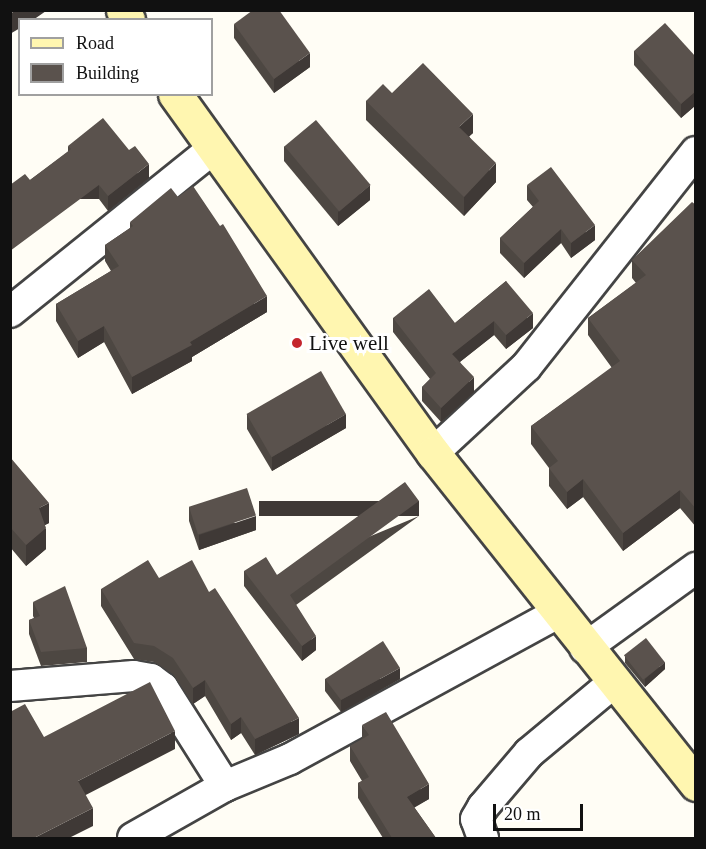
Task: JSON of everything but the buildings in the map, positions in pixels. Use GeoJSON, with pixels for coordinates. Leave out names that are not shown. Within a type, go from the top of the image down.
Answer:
{"type":"FeatureCollection","features":[{"type":"Feature","properties":{"kind":"street"},"geometry":{"type":"LineString","coordinates":[[177,96],[433,453],[585,648],[696,784]]}},
{"type":"Feature","properties":{"kind":"street"},"geometry":{"type":"LineString","coordinates":[[10,312],[214,148]]}},
{"type":"Feature","properties":{"kind":"street"},"geometry":{"type":"LineString","coordinates":[[433,453],[526,367],[696,152]]}},
{"type":"Feature","properties":{"kind":"street"},"geometry":{"type":"LineString","coordinates":[[585,648],[696,568]]}},
{"type":"Feature","properties":{"kind":"street"},"geometry":{"type":"LineString","coordinates":[[133,838],[225,786],[290,759],[558,613]]}},
{"type":"Feature","properties":{"kind":"street"},"geometry":{"type":"LineString","coordinates":[[10,686],[134,676],[151,679],[164,688],[225,786]]}},
{"type":"Feature","properties":{"kind":"street"},"geometry":{"type":"LineString","coordinates":[[483,838],[476,819],[483,807],[529,753],[613,683]]}},
{"type":"Feature","properties":{"kind":"place","name":"Live well"},"geometry":{"type":"Point","coordinates":[297,343]}}]}
